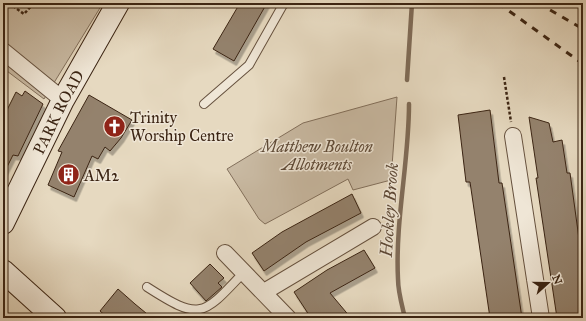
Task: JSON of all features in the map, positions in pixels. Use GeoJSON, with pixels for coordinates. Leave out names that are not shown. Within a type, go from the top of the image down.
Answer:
{"type":"FeatureCollection","features":[{"type":"Feature","properties":{"kind":"street","name":"PARK ROAD"},"geometry":{"type":"LineString","coordinates":[[3,223],[63,100],[118,3]]}},
{"type":"Feature","properties":{"kind":"street"},"geometry":{"type":"LineString","coordinates":[[3,52],[63,100]]}},
{"type":"Feature","properties":{"kind":"street"},"geometry":{"type":"LineString","coordinates":[[513,136],[540,318]]}},
{"type":"Feature","properties":{"kind":"street"},"geometry":{"type":"LineString","coordinates":[[264,292],[373,226]]}},
{"type":"Feature","properties":{"kind":"street"},"geometry":{"type":"LineString","coordinates":[[225,253],[288,318]]}},
{"type":"Feature","properties":{"kind":"street"},"geometry":{"type":"LineString","coordinates":[[3,271],[55,318]]}},
{"type":"Feature","properties":{"kind":"lane"},"geometry":{"type":"LineString","coordinates":[[204,104],[249,65],[284,3]]}},
{"type":"Feature","properties":{"kind":"lane"},"geometry":{"type":"LineString","coordinates":[[147,287],[170,306],[184,313],[194,314],[206,310],[216,302],[244,272]]}},
{"type":"Feature","properties":{"kind":"path"},"geometry":{"type":"LineString","coordinates":[[10,3],[24,14],[34,3]]}},
{"type":"Feature","properties":{"kind":"path"},"geometry":{"type":"LineString","coordinates":[[504,77],[513,136]]}},
{"type":"Feature","properties":{"kind":"green space"},"geometry":{"type":"Polygon","coordinates":[[[3,3],[103,3],[44,99],[3,68],[3,3]]]}},
{"type":"Feature","properties":{"kind":"green space","name":"Matthew Boulton Allotments"},"geometry":{"type":"Polygon","coordinates":[[[397,97],[391,180],[353,190],[348,179],[265,224],[259,219],[227,169],[303,123],[397,97]]]}},
{"type":"Feature","properties":{"kind":"building"},"geometry":{"type":"Polygon","coordinates":[[[240,3],[267,3],[234,61],[213,49],[240,3]]]}},
{"type":"Feature","properties":{"kind":"building"},"geometry":{"type":"Polygon","coordinates":[[[25,91],[43,104],[18,156],[13,155],[3,175],[3,118],[16,92],[22,96],[25,91]]]}},
{"type":"Feature","properties":{"kind":"building","name":"Trinity Worship Centre"},"geometry":{"type":"Polygon","coordinates":[[[89,95],[132,120],[121,138],[110,151],[105,147],[98,159],[92,156],[74,197],[48,185],[62,152],[58,151],[89,95]]]}},
{"type":"Feature","properties":{"kind":"building"},"geometry":{"type":"Polygon","coordinates":[[[490,110],[499,183],[502,183],[522,318],[490,318],[470,182],[466,182],[458,115],[490,110]]]}},
{"type":"Feature","properties":{"kind":"building"},"geometry":{"type":"Polygon","coordinates":[[[529,117],[549,123],[553,142],[562,140],[567,173],[570,173],[583,268],[583,318],[557,318],[536,178],[538,178],[529,117]]]}},
{"type":"Feature","properties":{"kind":"building"},"geometry":{"type":"Polygon","coordinates":[[[352,194],[361,213],[306,242],[264,271],[252,253],[282,232],[352,194]]]}},
{"type":"Feature","properties":{"kind":"building"},"geometry":{"type":"Polygon","coordinates":[[[364,250],[375,268],[330,293],[351,318],[311,318],[294,292],[327,270],[364,250]]]}},
{"type":"Feature","properties":{"kind":"building"},"geometry":{"type":"Polygon","coordinates":[[[210,264],[224,278],[218,283],[222,287],[206,301],[190,283],[210,264]]]}},
{"type":"Feature","properties":{"kind":"building"},"geometry":{"type":"Polygon","coordinates":[[[118,289],[152,318],[108,318],[100,311],[118,289]]]}},
{"type":"Feature","properties":{"kind":"waterway","name":"Hockley Brook"},"geometry":{"type":"LineString","coordinates":[[407,80],[412,3]]}},
{"type":"Feature","properties":{"kind":"waterway","name":"Hockley Brook"},"geometry":{"type":"LineString","coordinates":[[405,318],[400,298],[398,279],[398,235],[407,148],[409,104]]}},
{"type":"Feature","properties":{"kind":"railway"},"geometry":{"type":"LineString","coordinates":[[498,3],[583,64]]}},
{"type":"Feature","properties":{"kind":"railway"},"geometry":{"type":"LineString","coordinates":[[538,3],[583,29]]}},
{"type":"Feature","properties":{"kind":"place","name":"Trinity Worship Centre"},"geometry":{"type":"Point","coordinates":[115,126]}},
{"type":"Feature","properties":{"kind":"place","name":"AM2"},"geometry":{"type":"Point","coordinates":[68,175]}}]}
